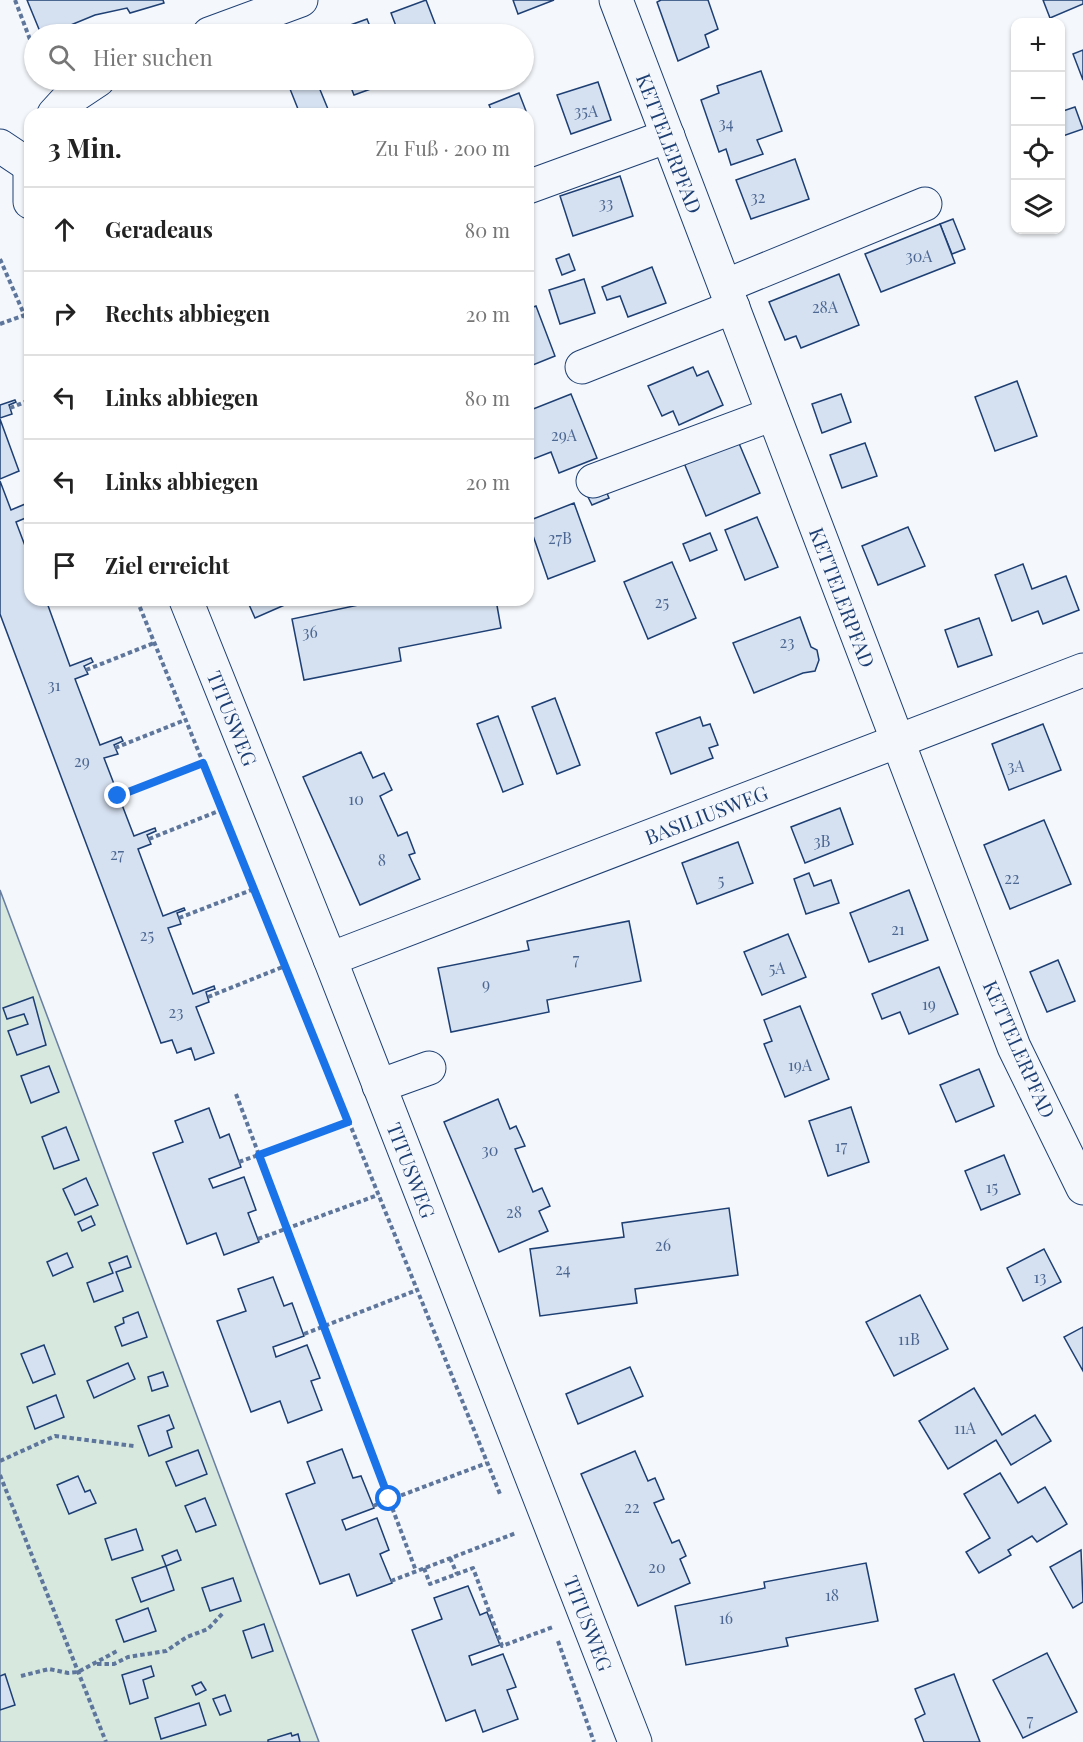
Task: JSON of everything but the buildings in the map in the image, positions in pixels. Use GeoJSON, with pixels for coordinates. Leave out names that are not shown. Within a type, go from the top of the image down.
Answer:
{"type":"FeatureCollection","features":[{"type":"Feature","properties":{"kind":"street"},"geometry":{"type":"LineString","coordinates":[[236,24],[301,0]]}},
{"type":"Feature","properties":{"kind":"street","name":"KETTELERPFAD"},"geometry":{"type":"LineString","coordinates":[[616,0],[1014,1047],[1083,1188]]}},
{"type":"Feature","properties":{"kind":"street"},"geometry":{"type":"LineString","coordinates":[[60,108],[83,90]]}},
{"type":"Feature","properties":{"kind":"street"},"geometry":{"type":"LineString","coordinates":[[534,185],[668,136]]}},
{"type":"Feature","properties":{"kind":"street"},"geometry":{"type":"LineString","coordinates":[[0,146],[24,162]]}},
{"type":"Feature","properties":{"kind":"street"},"geometry":{"type":"LineString","coordinates":[[582,367],[926,204]]}},
{"type":"Feature","properties":{"kind":"street"},"geometry":{"type":"LineString","coordinates":[[593,481],[773,414]]}},
{"type":"Feature","properties":{"kind":"street","name":"TITUSWEG"},"geometry":{"type":"LineString","coordinates":[[188,606],[330,959],[635,1742]]}},
{"type":"Feature","properties":{"kind":"street","name":"BASILIUSWEG"},"geometry":{"type":"LineString","coordinates":[[330,959],[1083,670]]}},
{"type":"Feature","properties":{"kind":"street"},"geometry":{"type":"LineString","coordinates":[[379,1086],[429,1068]]}},
{"type":"Feature","properties":{"kind":"path"},"geometry":{"type":"LineString","coordinates":[[15,0],[24,24]]}},
{"type":"Feature","properties":{"kind":"path"},"geometry":{"type":"LineString","coordinates":[[0,259],[24,313]]}},
{"type":"Feature","properties":{"kind":"path"},"geometry":{"type":"LineString","coordinates":[[0,324],[24,315]]}},
{"type":"Feature","properties":{"kind":"path"},"geometry":{"type":"LineString","coordinates":[[10,408],[24,402]]}},
{"type":"Feature","properties":{"kind":"path"},"geometry":{"type":"LineString","coordinates":[[139,606],[504,1503]]}},
{"type":"Feature","properties":{"kind":"path"},"geometry":{"type":"LineString","coordinates":[[86,669],[154,643]]}},
{"type":"Feature","properties":{"kind":"path"},"geometry":{"type":"LineString","coordinates":[[115,748],[185,720]]}},
{"type":"Feature","properties":{"kind":"path"},"geometry":{"type":"LineString","coordinates":[[118,796],[203,763]]}},
{"type":"Feature","properties":{"kind":"path"},"geometry":{"type":"LineString","coordinates":[[149,839],[221,810]]}},
{"type":"Feature","properties":{"kind":"path"},"geometry":{"type":"LineString","coordinates":[[179,918],[254,890]]}},
{"type":"Feature","properties":{"kind":"path"},"geometry":{"type":"LineString","coordinates":[[207,997],[285,966]]}},
{"type":"Feature","properties":{"kind":"path"},"geometry":{"type":"LineString","coordinates":[[236,1094],[416,1571]]}},
{"type":"Feature","properties":{"kind":"path"},"geometry":{"type":"LineString","coordinates":[[239,1162],[348,1122]]}},
{"type":"Feature","properties":{"kind":"path"},"geometry":{"type":"LineString","coordinates":[[258,1239],[378,1195]]}},
{"type":"Feature","properties":{"kind":"path"},"geometry":{"type":"LineString","coordinates":[[303,1334],[417,1290]]}},
{"type":"Feature","properties":{"kind":"path"},"geometry":{"type":"LineString","coordinates":[[0,1461],[50,1441],[55,1436],[134,1446]]}},
{"type":"Feature","properties":{"kind":"path"},"geometry":{"type":"LineString","coordinates":[[373,1506],[487,1462]]}},
{"type":"Feature","properties":{"kind":"path"},"geometry":{"type":"LineString","coordinates":[[0,1475],[106,1742]]}},
{"type":"Feature","properties":{"kind":"path"},"geometry":{"type":"LineString","coordinates":[[512,1523],[520,1544]]}},
{"type":"Feature","properties":{"kind":"path"},"geometry":{"type":"LineString","coordinates":[[391,1581],[516,1533]]}},
{"type":"Feature","properties":{"kind":"path"},"geometry":{"type":"LineString","coordinates":[[450,1558],[457,1574]]}},
{"type":"Feature","properties":{"kind":"path"},"geometry":{"type":"LineString","coordinates":[[424,1569],[430,1584],[473,1569],[502,1646],[553,1627]]}},
{"type":"Feature","properties":{"kind":"path"},"geometry":{"type":"LineString","coordinates":[[97,1664],[114,1664],[128,1657],[166,1651],[187,1637],[207,1629],[223,1613]]}},
{"type":"Feature","properties":{"kind":"path"},"geometry":{"type":"LineString","coordinates":[[549,1617],[594,1742]]}},
{"type":"Feature","properties":{"kind":"path"},"geometry":{"type":"LineString","coordinates":[[21,1676],[49,1669],[68,1673],[78,1672],[97,1664],[119,1650]]}},
{"type":"Feature","properties":{"kind":"shaded area"},"geometry":{"type":"Polygon","coordinates":[[[0,890],[319,1742],[0,1742],[0,890]]]}},
{"type":"Feature","properties":{"kind":"route"},"geometry":{"type":"LineString","coordinates":[[118,796],[203,763],[348,1122],[259,1155],[389,1499]]}}]}
